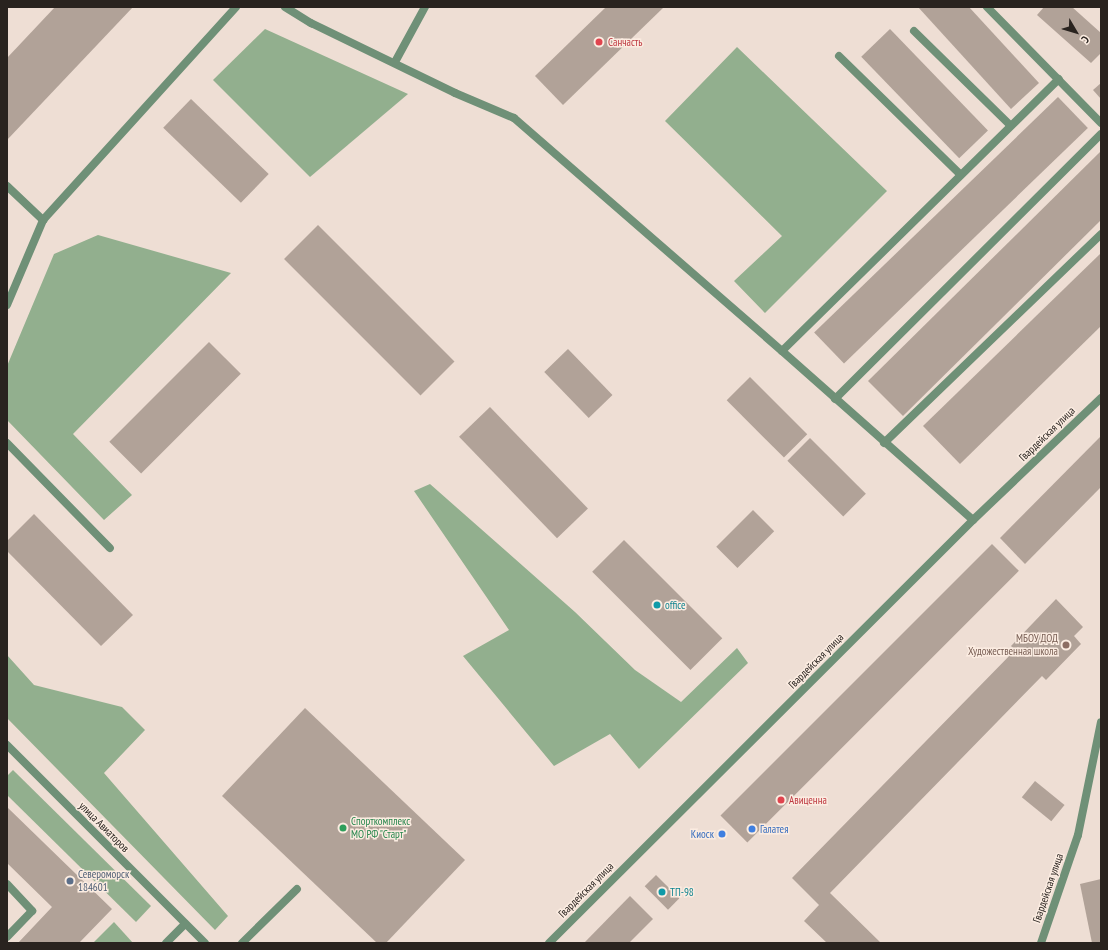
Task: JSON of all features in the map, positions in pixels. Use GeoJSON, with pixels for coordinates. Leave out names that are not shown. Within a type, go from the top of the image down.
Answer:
{"type":"FeatureCollection","features":[{"type":"Feature","properties":{"kind":"street"},"geometry":{"type":"LineString","coordinates":[[7,306],[43,220],[236,7]]}},
{"type":"Feature","properties":{"kind":"street"},"geometry":{"type":"LineString","coordinates":[[286,7],[311,23],[395,62],[455,93],[514,118],[782,351],[884,443],[973,520]]}},
{"type":"Feature","properties":{"kind":"street"},"geometry":{"type":"LineString","coordinates":[[395,62],[425,7]]}},
{"type":"Feature","properties":{"kind":"street"},"geometry":{"type":"LineString","coordinates":[[988,7],[1101,123]]}},
{"type":"Feature","properties":{"kind":"street"},"geometry":{"type":"LineString","coordinates":[[914,31],[1010,125]]}},
{"type":"Feature","properties":{"kind":"street"},"geometry":{"type":"LineString","coordinates":[[838,56],[960,174]]}},
{"type":"Feature","properties":{"kind":"street"},"geometry":{"type":"LineString","coordinates":[[782,351],[960,174],[1059,79]]}},
{"type":"Feature","properties":{"kind":"street"},"geometry":{"type":"LineString","coordinates":[[835,399],[1101,134]]}},
{"type":"Feature","properties":{"kind":"street"},"geometry":{"type":"LineString","coordinates":[[7,186],[43,220]]}},
{"type":"Feature","properties":{"kind":"street"},"geometry":{"type":"LineString","coordinates":[[884,443],[1101,234]]}},
{"type":"Feature","properties":{"kind":"street","name":"Гвардейская улица"},"geometry":{"type":"LineString","coordinates":[[549,943],[973,520],[1101,398]]}},
{"type":"Feature","properties":{"kind":"street"},"geometry":{"type":"LineString","coordinates":[[7,443],[110,548]]}},
{"type":"Feature","properties":{"kind":"street","name":"Гвардейская улица"},"geometry":{"type":"LineString","coordinates":[[1041,943],[1078,835],[1101,722]]}},
{"type":"Feature","properties":{"kind":"street","name":"улица Авиаторов"},"geometry":{"type":"LineString","coordinates":[[7,745],[185,924]]}},
{"type":"Feature","properties":{"kind":"street"},"geometry":{"type":"LineString","coordinates":[[7,884],[32,911],[7,937]]}},
{"type":"Feature","properties":{"kind":"street"},"geometry":{"type":"LineString","coordinates":[[242,943],[297,889]]}},
{"type":"Feature","properties":{"kind":"street"},"geometry":{"type":"LineString","coordinates":[[166,943],[185,924],[205,943]]}},
{"type":"Feature","properties":{"kind":"green space"},"geometry":{"type":"Polygon","coordinates":[[[265,29],[408,94],[310,177],[213,80],[265,29]]]}},
{"type":"Feature","properties":{"kind":"green space"},"geometry":{"type":"Polygon","coordinates":[[[737,47],[887,191],[765,313],[734,281],[782,236],[665,121],[737,47]]]}},
{"type":"Feature","properties":{"kind":"green space"},"geometry":{"type":"Polygon","coordinates":[[[98,235],[231,273],[73,434],[132,495],[104,520],[7,420],[7,366],[54,254],[98,235]]]}},
{"type":"Feature","properties":{"kind":"green space"},"geometry":{"type":"Polygon","coordinates":[[[430,484],[575,612],[635,670],[681,702],[737,648],[748,663],[639,769],[610,734],[554,766],[463,656],[509,630],[414,491],[430,484]]]}},
{"type":"Feature","properties":{"kind":"green space"},"geometry":{"type":"Polygon","coordinates":[[[7,655],[34,685],[122,707],[145,730],[104,773],[228,916],[215,930],[7,718],[7,655]]]}},
{"type":"Feature","properties":{"kind":"green space"},"geometry":{"type":"Polygon","coordinates":[[[13,770],[151,906],[136,922],[7,795],[7,776],[13,770]]]}},
{"type":"Feature","properties":{"kind":"green space"},"geometry":{"type":"Polygon","coordinates":[[[114,922],[133,943],[93,943],[114,922]]]}},
{"type":"Feature","properties":{"kind":"building"},"geometry":{"type":"Polygon","coordinates":[[[55,7],[133,7],[7,140],[7,58],[55,7]]]}},
{"type":"Feature","properties":{"kind":"building","name":"Cанчасть"},"geometry":{"type":"Polygon","coordinates":[[[606,7],[664,7],[563,105],[535,76],[606,7]]]}},
{"type":"Feature","properties":{"kind":"building"},"geometry":{"type":"Polygon","coordinates":[[[918,7],[969,7],[1039,83],[1011,109],[918,7]]]}},
{"type":"Feature","properties":{"kind":"building"},"geometry":{"type":"Polygon","coordinates":[[[1044,7],[1072,7],[1101,33],[1101,53],[1091,63],[1037,15],[1044,7]]]}},
{"type":"Feature","properties":{"kind":"building"},"geometry":{"type":"Polygon","coordinates":[[[890,29],[988,130],[959,158],[861,57],[890,29]]]}},
{"type":"Feature","properties":{"kind":"building"},"geometry":{"type":"Polygon","coordinates":[[[1101,83],[1101,99],[1093,90],[1101,83]]]}},
{"type":"Feature","properties":{"kind":"building"},"geometry":{"type":"Polygon","coordinates":[[[1058,97],[1088,128],[844,363],[814,332],[1058,97]]]}},
{"type":"Feature","properties":{"kind":"building"},"geometry":{"type":"Polygon","coordinates":[[[191,99],[269,174],[241,203],[163,128],[191,99]]]}},
{"type":"Feature","properties":{"kind":"building"},"geometry":{"type":"Polygon","coordinates":[[[1101,151],[1101,220],[903,416],[868,381],[1101,151]]]}},
{"type":"Feature","properties":{"kind":"building"},"geometry":{"type":"Polygon","coordinates":[[[318,225],[454,361],[421,395],[284,259],[318,225]]]}},
{"type":"Feature","properties":{"kind":"building"},"geometry":{"type":"Polygon","coordinates":[[[1101,253],[1101,326],[960,464],[923,426],[1101,253]]]}},
{"type":"Feature","properties":{"kind":"building"},"geometry":{"type":"Polygon","coordinates":[[[209,342],[241,374],[141,474],[109,442],[209,342]]]}},
{"type":"Feature","properties":{"kind":"building"},"geometry":{"type":"Polygon","coordinates":[[[568,349],[612,395],[589,418],[544,372],[568,349]]]}},
{"type":"Feature","properties":{"kind":"building"},"geometry":{"type":"Polygon","coordinates":[[[750,377],[807,434],[784,458],[727,400],[750,377]]]}},
{"type":"Feature","properties":{"kind":"building"},"geometry":{"type":"Polygon","coordinates":[[[490,407],[588,508],[557,538],[459,437],[490,407]]]}},
{"type":"Feature","properties":{"kind":"building"},"geometry":{"type":"Polygon","coordinates":[[[1101,436],[1101,487],[1025,564],[1000,538],[1101,436]]]}},
{"type":"Feature","properties":{"kind":"building"},"geometry":{"type":"Polygon","coordinates":[[[810,438],[866,494],[843,516],[787,461],[810,438]]]}},
{"type":"Feature","properties":{"kind":"building"},"geometry":{"type":"Polygon","coordinates":[[[753,510],[774,531],[737,568],[716,547],[753,510]]]}},
{"type":"Feature","properties":{"kind":"building"},"geometry":{"type":"Polygon","coordinates":[[[34,514],[133,615],[101,646],[7,551],[7,541],[34,514]]]}},
{"type":"Feature","properties":{"kind":"building","name":"office"},"geometry":{"type":"Polygon","coordinates":[[[624,540],[722,638],[690,670],[592,572],[624,540]]]}},
{"type":"Feature","properties":{"kind":"building"},"geometry":{"type":"Polygon","coordinates":[[[992,544],[1019,571],[747,842],[720,816],[992,544]]]}},
{"type":"Feature","properties":{"kind":"building"},"geometry":{"type":"Polygon","coordinates":[[[1056,599],[1083,627],[1074,636],[1081,644],[1046,680],[1042,676],[830,893],[881,943],[827,943],[804,921],[819,905],[792,878],[1015,650],[1011,646],[1056,599]]]}},
{"type":"Feature","properties":{"kind":"building","name":"Спорткомплекс МО РФ \"Старт\""},"geometry":{"type":"Polygon","coordinates":[[[305,708],[465,860],[386,943],[377,943],[222,796],[305,708]]]}},
{"type":"Feature","properties":{"kind":"building"},"geometry":{"type":"Polygon","coordinates":[[[1035,781],[1065,805],[1051,821],[1022,797],[1035,781]]]}},
{"type":"Feature","properties":{"kind":"building"},"geometry":{"type":"Polygon","coordinates":[[[7,807],[112,909],[79,943],[18,943],[52,907],[7,863],[7,807]]]}},
{"type":"Feature","properties":{"kind":"building","name":"ТП-98"},"geometry":{"type":"Polygon","coordinates":[[[656,875],[679,898],[668,910],[645,886],[656,875]]]}},
{"type":"Feature","properties":{"kind":"building"},"geometry":{"type":"Polygon","coordinates":[[[1101,879],[1101,943],[1092,943],[1080,884],[1101,879]]]}},
{"type":"Feature","properties":{"kind":"building"},"geometry":{"type":"Polygon","coordinates":[[[630,896],[653,919],[629,943],[584,943],[630,896]]]}},
{"type":"Feature","properties":{"kind":"place","name":"Cанчасть"},"geometry":{"type":"Point","coordinates":[599,42]}},
{"type":"Feature","properties":{"kind":"place","name":"office"},"geometry":{"type":"Point","coordinates":[657,605]}},
{"type":"Feature","properties":{"kind":"place","name":"МБОУ ДОД Художественная школа"},"geometry":{"type":"Point","coordinates":[1066,645]}},
{"type":"Feature","properties":{"kind":"place","name":"Авиценна"},"geometry":{"type":"Point","coordinates":[781,800]}},
{"type":"Feature","properties":{"kind":"place","name":"Спорткомплекс МО РФ \"Старт\""},"geometry":{"type":"Point","coordinates":[343,828]}},
{"type":"Feature","properties":{"kind":"place","name":"Галатея"},"geometry":{"type":"Point","coordinates":[752,829]}},
{"type":"Feature","properties":{"kind":"place","name":"Киоск"},"geometry":{"type":"Point","coordinates":[722,834]}},
{"type":"Feature","properties":{"kind":"place","name":"Североморск 184601"},"geometry":{"type":"Point","coordinates":[70,881]}},
{"type":"Feature","properties":{"kind":"place","name":"ТП-98"},"geometry":{"type":"Point","coordinates":[662,892]}}]}
